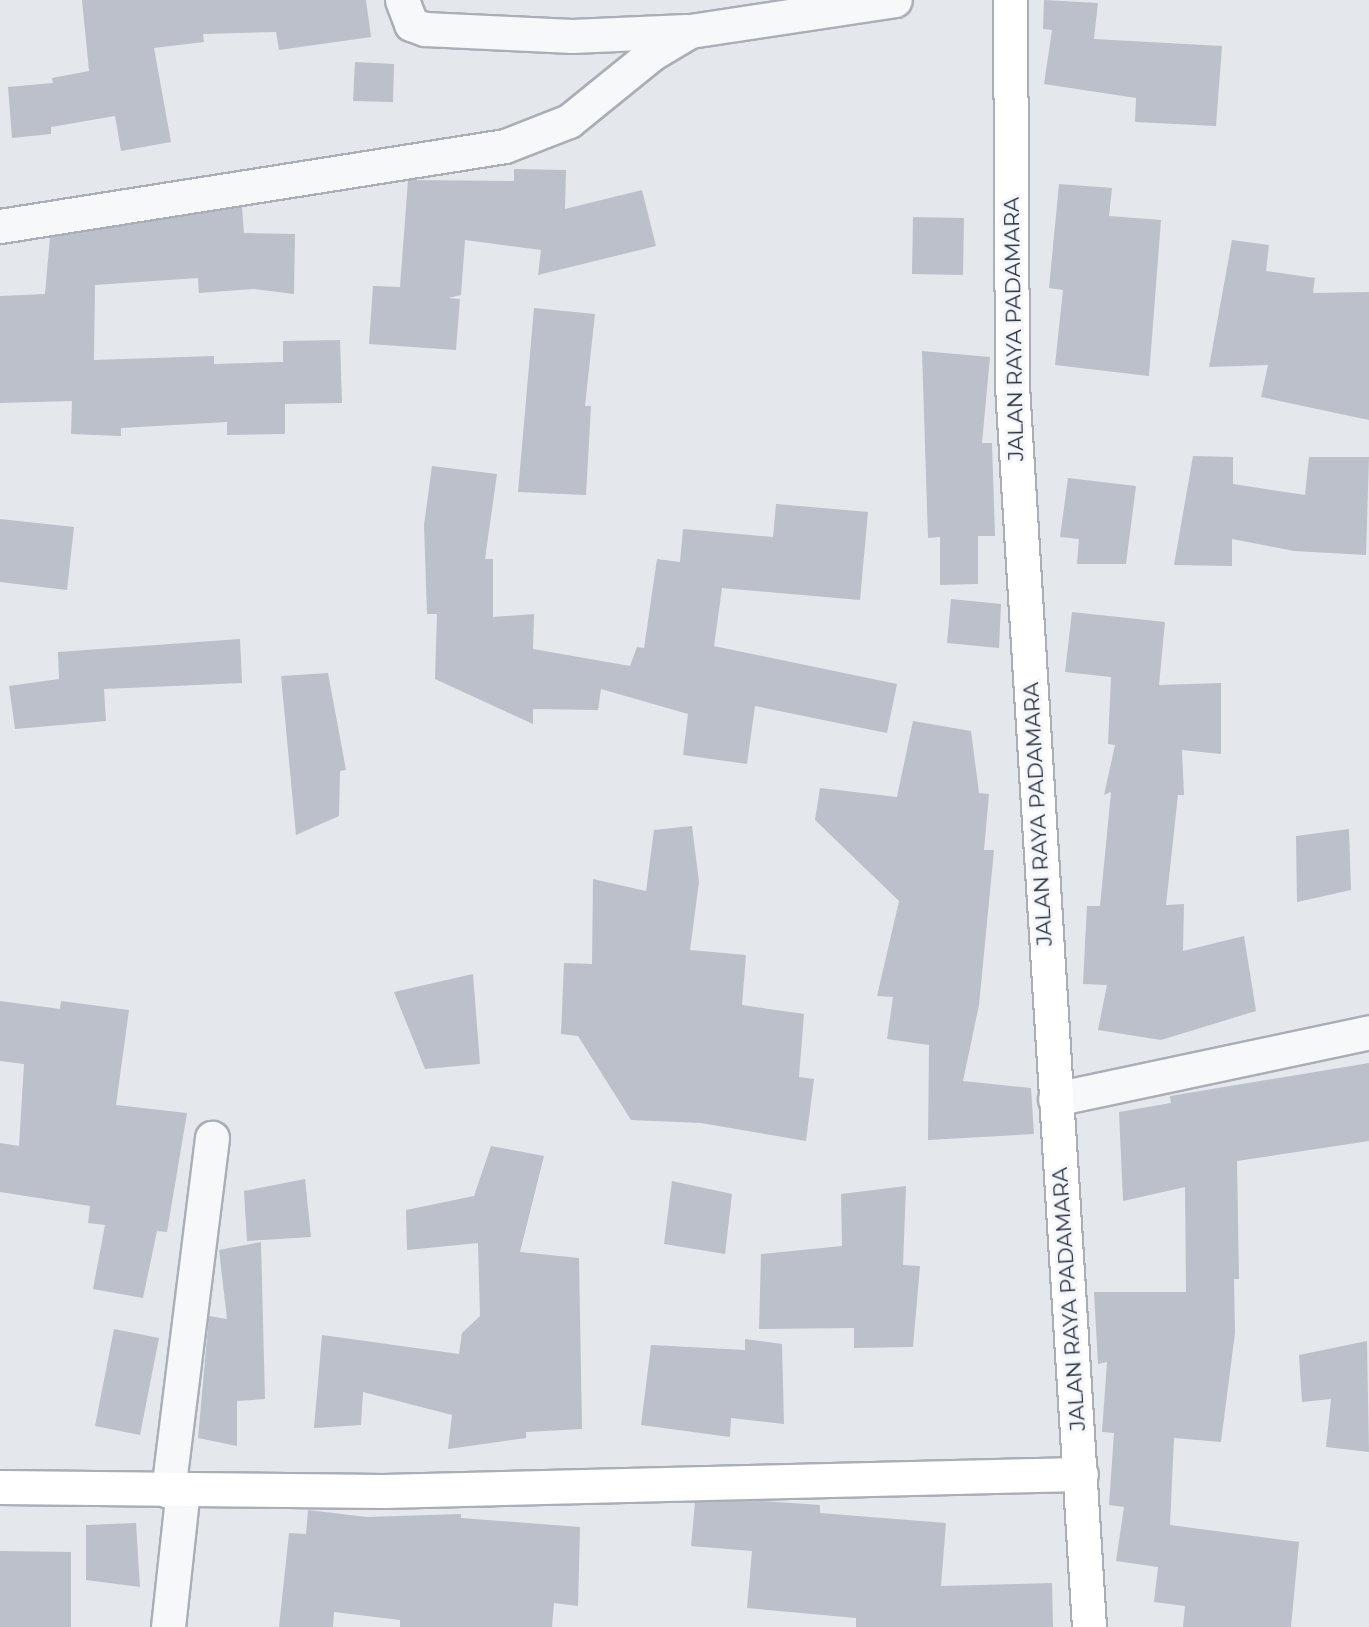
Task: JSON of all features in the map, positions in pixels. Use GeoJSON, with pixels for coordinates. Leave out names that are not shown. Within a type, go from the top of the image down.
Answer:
{"type":"FeatureCollection","features":[{"type":"Feature","properties":{"kind":"main road","name":"JALAN RAYA PADAMARA"},"geometry":{"type":"LineString","coordinates":[[1010,0],[1012,386],[1089,1627]]}},
{"type":"Feature","properties":{"kind":"main road"},"geometry":{"type":"LineString","coordinates":[[0,1487],[176,1490],[1081,1474]]}},
{"type":"Feature","properties":{"kind":"street"},"geometry":{"type":"LineString","coordinates":[[402,0],[411,24],[425,28],[572,36],[690,31],[895,0]]}},
{"type":"Feature","properties":{"kind":"street"},"geometry":{"type":"LineString","coordinates":[[0,226],[505,146],[569,121],[653,53],[690,31]]}},
{"type":"Feature","properties":{"kind":"street"},"geometry":{"type":"LineString","coordinates":[[1056,1099],[1369,1032]]}},
{"type":"Feature","properties":{"kind":"street"},"geometry":{"type":"LineString","coordinates":[[168,1627],[176,1490],[212,1138]]}},
{"type":"Feature","properties":{"kind":"building"},"geometry":{"type":"Polygon","coordinates":[[[82,0],[366,0],[371,37],[279,50],[276,32],[203,34],[204,42],[154,48],[171,142],[121,151],[115,116],[51,127],[51,134],[12,138],[8,87],[53,83],[52,78],[89,71],[82,0]]]}},
{"type":"Feature","properties":{"kind":"building"},"geometry":{"type":"Polygon","coordinates":[[[1044,0],[1098,3],[1094,39],[1222,46],[1216,126],[1135,122],[1136,98],[1044,84],[1052,30],[1043,29],[1044,0]]]}},
{"type":"Feature","properties":{"kind":"building"},"geometry":{"type":"Polygon","coordinates":[[[355,62],[394,64],[393,102],[353,101],[355,62]]]}},
{"type":"Feature","properties":{"kind":"building"},"geometry":{"type":"Polygon","coordinates":[[[514,169],[566,170],[565,209],[642,190],[656,246],[538,275],[541,250],[465,240],[461,295],[448,298],[460,299],[456,350],[369,344],[373,286],[400,287],[408,180],[514,181],[514,169]]]}},
{"type":"Feature","properties":{"kind":"building"},"geometry":{"type":"Polygon","coordinates":[[[1059,184],[1112,188],[1109,216],[1161,220],[1149,376],[1055,365],[1063,290],[1049,288],[1059,184]]]}},
{"type":"Feature","properties":{"kind":"building"},"geometry":{"type":"Polygon","coordinates":[[[242,207],[244,233],[295,234],[294,294],[253,289],[199,293],[198,278],[95,285],[94,360],[214,356],[214,364],[283,362],[283,341],[340,340],[342,403],[285,404],[285,434],[227,435],[227,422],[121,428],[121,436],[71,434],[72,401],[0,403],[0,296],[45,294],[50,237],[242,207]]]}},
{"type":"Feature","properties":{"kind":"building"},"geometry":{"type":"Polygon","coordinates":[[[913,217],[964,218],[963,275],[912,274],[913,217]]]}},
{"type":"Feature","properties":{"kind":"building"},"geometry":{"type":"Polygon","coordinates":[[[1232,240],[1269,245],[1266,271],[1315,278],[1313,293],[1369,292],[1369,420],[1261,397],[1268,365],[1209,367],[1232,240]]]}},
{"type":"Feature","properties":{"kind":"building"},"geometry":{"type":"Polygon","coordinates":[[[534,308],[595,314],[585,406],[591,406],[586,495],[518,492],[534,308]]]}},
{"type":"Feature","properties":{"kind":"building"},"geometry":{"type":"Polygon","coordinates":[[[922,351],[990,357],[982,443],[992,443],[995,536],[978,536],[978,584],[940,585],[940,537],[928,538],[922,351]]]}},
{"type":"Feature","properties":{"kind":"building"},"geometry":{"type":"Polygon","coordinates":[[[1193,456],[1233,457],[1233,484],[1305,495],[1309,457],[1369,457],[1366,555],[1294,551],[1232,539],[1232,566],[1174,565],[1193,456]]]}},
{"type":"Feature","properties":{"kind":"building"},"geometry":{"type":"Polygon","coordinates":[[[432,466],[497,474],[485,559],[493,559],[493,617],[534,614],[533,649],[630,666],[637,647],[644,648],[657,559],[680,562],[683,529],[773,537],[776,504],[868,512],[860,600],[722,588],[714,646],[897,684],[887,733],[755,706],[747,764],[683,755],[688,714],[601,689],[598,710],[533,709],[533,724],[435,679],[437,614],[427,614],[424,525],[432,466]]]}},
{"type":"Feature","properties":{"kind":"building"},"geometry":{"type":"Polygon","coordinates":[[[1068,478],[1136,486],[1126,564],[1077,564],[1079,539],[1060,537],[1068,478]]]}},
{"type":"Feature","properties":{"kind":"building"},"geometry":{"type":"Polygon","coordinates":[[[0,519],[74,527],[67,590],[0,582],[0,519]]]}},
{"type":"Feature","properties":{"kind":"building"},"geometry":{"type":"Polygon","coordinates":[[[951,599],[1001,604],[999,648],[947,643],[951,599]]]}},
{"type":"Feature","properties":{"kind":"building"},"geometry":{"type":"Polygon","coordinates":[[[1072,612],[1165,622],[1159,685],[1221,683],[1221,754],[1182,750],[1184,795],[1178,795],[1166,905],[1184,904],[1183,951],[1244,936],[1256,1011],[1161,1040],[1098,1030],[1107,985],[1083,984],[1087,906],[1100,906],[1111,792],[1104,795],[1115,745],[1108,744],[1111,677],[1065,672],[1072,612]]]}},
{"type":"Feature","properties":{"kind":"building"},"geometry":{"type":"Polygon","coordinates":[[[240,639],[242,683],[104,689],[106,721],[15,729],[9,686],[59,679],[58,652],[240,639]]]}},
{"type":"Feature","properties":{"kind":"building"},"geometry":{"type":"Polygon","coordinates":[[[328,673],[346,770],[340,771],[339,816],[296,835],[281,676],[328,673]]]}},
{"type":"Feature","properties":{"kind":"building"},"geometry":{"type":"Polygon","coordinates":[[[913,721],[971,731],[979,793],[989,794],[984,850],[994,850],[979,1005],[963,1081],[1031,1088],[1034,1134],[928,1140],[929,1045],[887,1039],[893,997],[877,996],[899,901],[815,820],[820,788],[897,797],[913,721]]]}},
{"type":"Feature","properties":{"kind":"building"},"geometry":{"type":"Polygon","coordinates":[[[692,826],[699,882],[690,950],[746,955],[742,1005],[804,1014],[799,1077],[814,1079],[806,1141],[701,1123],[631,1120],[578,1036],[561,1034],[564,963],[592,964],[593,879],[646,891],[654,830],[692,826]]]}},
{"type":"Feature","properties":{"kind":"building"},"geometry":{"type":"Polygon","coordinates":[[[1349,829],[1351,890],[1297,902],[1296,836],[1349,829]]]}},
{"type":"Feature","properties":{"kind":"building"},"geometry":{"type":"Polygon","coordinates":[[[473,974],[480,1064],[425,1069],[394,992],[473,974]]]}},
{"type":"Feature","properties":{"kind":"building"},"geometry":{"type":"Polygon","coordinates":[[[0,1001],[60,1009],[61,1001],[129,1010],[116,1105],[187,1113],[167,1232],[157,1231],[143,1298],[93,1289],[105,1225],[88,1223],[90,1206],[0,1192],[0,1143],[19,1146],[24,1064],[0,1061],[0,1001]]]}},
{"type":"Feature","properties":{"kind":"building"},"geometry":{"type":"Polygon","coordinates":[[[1369,1063],[1369,1141],[1237,1161],[1239,1279],[1234,1279],[1235,1333],[1221,1442],[1174,1438],[1170,1525],[1299,1542],[1291,1627],[1183,1627],[1185,1606],[1154,1602],[1158,1567],[1116,1561],[1124,1507],[1109,1505],[1114,1433],[1102,1432],[1107,1362],[1098,1364],[1094,1292],[1186,1292],[1185,1187],[1123,1201],[1119,1112],[1171,1103],[1170,1096],[1369,1063]]]}},
{"type":"Feature","properties":{"kind":"building"},"geometry":{"type":"Polygon","coordinates":[[[491,1146],[544,1156],[520,1252],[579,1258],[582,1429],[526,1432],[526,1438],[448,1449],[452,1415],[363,1392],[361,1425],[314,1428],[322,1335],[459,1354],[462,1333],[480,1316],[478,1243],[407,1250],[406,1210],[474,1196],[491,1146]]]}},
{"type":"Feature","properties":{"kind":"building"},"geometry":{"type":"Polygon","coordinates":[[[305,1179],[311,1237],[247,1241],[244,1191],[305,1179]]]}},
{"type":"Feature","properties":{"kind":"building"},"geometry":{"type":"Polygon","coordinates":[[[672,1181],[732,1194],[725,1254],[664,1244],[672,1181]]]}},
{"type":"Feature","properties":{"kind":"building"},"geometry":{"type":"Polygon","coordinates":[[[906,1186],[903,1265],[920,1266],[913,1347],[854,1348],[854,1328],[759,1329],[761,1254],[842,1246],[841,1194],[906,1186]]]}},
{"type":"Feature","properties":{"kind":"building"},"geometry":{"type":"Polygon","coordinates":[[[261,1242],[265,1399],[237,1401],[237,1446],[198,1438],[209,1316],[227,1319],[219,1250],[261,1242]]]}},
{"type":"Feature","properties":{"kind":"building"},"geometry":{"type":"Polygon","coordinates":[[[114,1329],[159,1338],[140,1435],[95,1426],[114,1329]]]}},
{"type":"Feature","properties":{"kind":"building"},"geometry":{"type":"Polygon","coordinates":[[[745,1339],[782,1344],[784,1424],[731,1418],[730,1437],[641,1425],[651,1345],[745,1350],[745,1339]]]}},
{"type":"Feature","properties":{"kind":"building"},"geometry":{"type":"Polygon","coordinates":[[[1367,1341],[1369,1452],[1326,1447],[1331,1399],[1302,1402],[1299,1355],[1367,1341]]]}},
{"type":"Feature","properties":{"kind":"building"},"geometry":{"type":"Polygon","coordinates":[[[762,1501],[820,1505],[820,1513],[946,1523],[941,1586],[1052,1583],[1053,1627],[856,1627],[856,1618],[747,1608],[752,1551],[691,1546],[695,1502],[762,1501]]]}},
{"type":"Feature","properties":{"kind":"building"},"geometry":{"type":"Polygon","coordinates":[[[308,1510],[367,1517],[461,1514],[461,1518],[580,1527],[578,1606],[554,1603],[552,1627],[400,1627],[400,1620],[334,1612],[333,1627],[279,1627],[289,1533],[306,1534],[308,1510]]]}},
{"type":"Feature","properties":{"kind":"building"},"geometry":{"type":"Polygon","coordinates":[[[136,1523],[140,1587],[86,1580],[86,1525],[136,1523]]]}},
{"type":"Feature","properties":{"kind":"building"},"geometry":{"type":"Polygon","coordinates":[[[0,1551],[71,1552],[71,1627],[0,1627],[0,1551]]]}}]}
